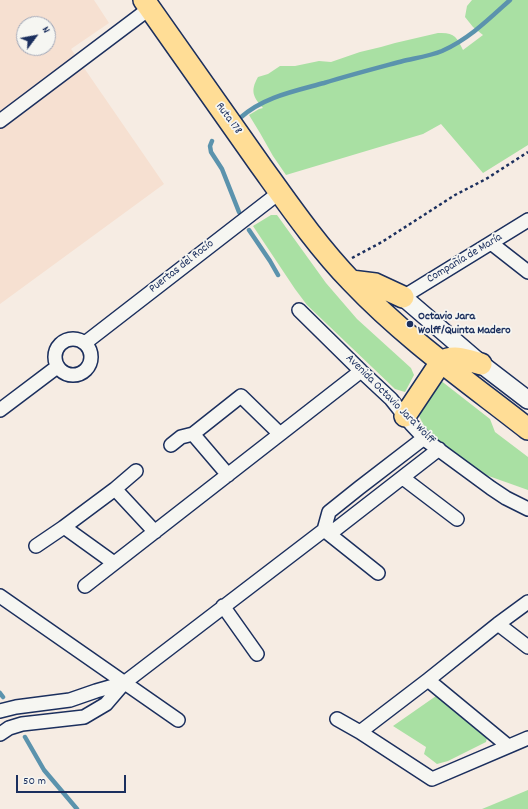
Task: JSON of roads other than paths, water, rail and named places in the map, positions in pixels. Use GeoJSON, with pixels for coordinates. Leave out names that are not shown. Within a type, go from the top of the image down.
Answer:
{"type":"FeatureCollection","features":[{"type":"Feature","properties":{"kind":"main road","name":"Ruta 178"},"geometry":{"type":"LineString","coordinates":[[147,4],[191,68],[313,237],[351,281]]}},
{"type":"Feature","properties":{"kind":"main road"},"geometry":{"type":"LineString","coordinates":[[351,281],[375,284],[403,297]]}},
{"type":"Feature","properties":{"kind":"main road"},"geometry":{"type":"LineString","coordinates":[[351,281],[405,333],[528,430]]}},
{"type":"Feature","properties":{"kind":"main road"},"geometry":{"type":"LineString","coordinates":[[405,416],[441,362],[453,357],[481,364]]}},
{"type":"Feature","properties":{"kind":"street"},"geometry":{"type":"LineString","coordinates":[[0,121],[147,4]]}},
{"type":"Feature","properties":{"kind":"street","name":"Puertas del Rocío"},"geometry":{"type":"LineString","coordinates":[[85,343],[280,192]]}},
{"type":"Feature","properties":{"kind":"street","name":"Compañía de María"},"geometry":{"type":"LineString","coordinates":[[403,297],[528,220]]}},
{"type":"Feature","properties":{"kind":"street"},"geometry":{"type":"LineString","coordinates":[[491,243],[528,272]]}},
{"type":"Feature","properties":{"kind":"street"},"geometry":{"type":"LineString","coordinates":[[403,297],[481,364],[528,400]]}},
{"type":"Feature","properties":{"kind":"street","name":"Avenida Octavio Jara Wolff"},"geometry":{"type":"LineString","coordinates":[[299,310],[391,399],[424,438],[491,488],[506,498],[528,509]]}},
{"type":"Feature","properties":{"kind":"street"},"geometry":{"type":"LineString","coordinates":[[76,339],[85,343],[89,348],[91,360],[85,371],[79,375],[73,376],[61,372],[57,367],[54,358],[56,349],[62,342],[67,340],[76,339]]}},
{"type":"Feature","properties":{"kind":"street"},"geometry":{"type":"LineString","coordinates":[[0,410],[57,367]]}},
{"type":"Feature","properties":{"kind":"street"},"geometry":{"type":"LineString","coordinates":[[84,586],[362,371]]}},
{"type":"Feature","properties":{"kind":"street"},"geometry":{"type":"LineString","coordinates":[[171,445],[182,437],[193,434],[241,396],[280,434]]}},
{"type":"Feature","properties":{"kind":"street"},"geometry":{"type":"LineString","coordinates":[[193,434],[228,475]]}},
{"type":"Feature","properties":{"kind":"street"},"geometry":{"type":"LineString","coordinates":[[324,530],[329,512],[424,438]]}},
{"type":"Feature","properties":{"kind":"street"},"geometry":{"type":"LineString","coordinates":[[0,734],[9,728],[22,724],[84,717],[106,704],[124,682],[223,606],[324,530],[336,529],[439,449]]}},
{"type":"Feature","properties":{"kind":"street"},"geometry":{"type":"LineString","coordinates":[[36,546],[115,489],[136,471]]}},
{"type":"Feature","properties":{"kind":"street"},"geometry":{"type":"LineString","coordinates":[[403,478],[457,518]]}},
{"type":"Feature","properties":{"kind":"street"},"geometry":{"type":"LineString","coordinates":[[359,488],[371,502]]}},
{"type":"Feature","properties":{"kind":"street"},"geometry":{"type":"LineString","coordinates":[[115,489],[155,532]]}},
{"type":"Feature","properties":{"kind":"street"},"geometry":{"type":"LineString","coordinates":[[64,526],[114,563]]}},
{"type":"Feature","properties":{"kind":"street"},"geometry":{"type":"LineString","coordinates":[[324,530],[378,573]]}},
{"type":"Feature","properties":{"kind":"street"},"geometry":{"type":"LineString","coordinates":[[0,596],[178,720]]}},
{"type":"Feature","properties":{"kind":"street"},"geometry":{"type":"LineString","coordinates":[[360,732],[528,602]]}},
{"type":"Feature","properties":{"kind":"street"},"geometry":{"type":"LineString","coordinates":[[223,606],[257,654]]}},
{"type":"Feature","properties":{"kind":"street"},"geometry":{"type":"LineString","coordinates":[[498,624],[528,647]]}},
{"type":"Feature","properties":{"kind":"street"},"geometry":{"type":"LineString","coordinates":[[428,680],[508,746]]}},
{"type":"Feature","properties":{"kind":"street"},"geometry":{"type":"LineString","coordinates":[[0,711],[16,707],[70,700],[124,682]]}},
{"type":"Feature","properties":{"kind":"street"},"geometry":{"type":"LineString","coordinates":[[337,719],[360,732],[432,779],[528,738]]}},
{"type":"Feature","properties":{"kind":"waterway"},"geometry":{"type":"LineString","coordinates":[[240,118],[259,105],[291,92],[442,51],[470,35],[510,0]]}},
{"type":"Feature","properties":{"kind":"waterway"},"geometry":{"type":"LineString","coordinates":[[212,141],[210,146],[211,152],[222,169],[239,212]]}},
{"type":"Feature","properties":{"kind":"waterway"},"geometry":{"type":"LineString","coordinates":[[249,230],[278,275]]}},
{"type":"Feature","properties":{"kind":"waterway"},"geometry":{"type":"LineString","coordinates":[[0,693],[3,697]]}},
{"type":"Feature","properties":{"kind":"waterway"},"geometry":{"type":"LineString","coordinates":[[25,737],[44,770],[77,809]]}},
{"type":"Feature","properties":{"kind":"place","name":"Octavio Jara Wolff/Quinta Madero"},"geometry":{"type":"Point","coordinates":[410,324]}}]}
